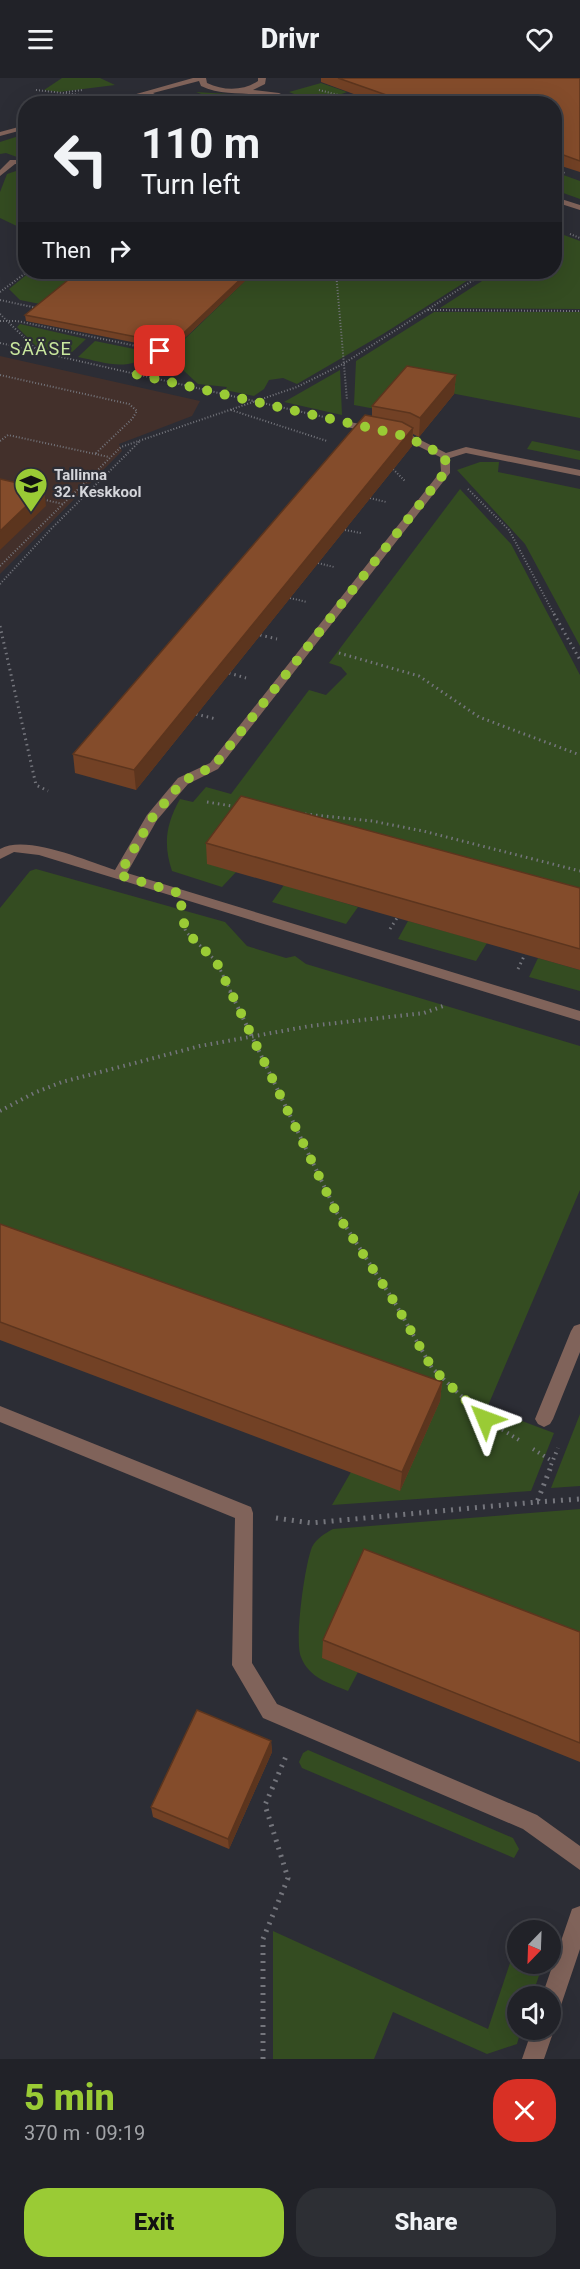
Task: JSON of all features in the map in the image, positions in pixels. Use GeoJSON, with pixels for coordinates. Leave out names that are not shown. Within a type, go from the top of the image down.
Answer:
{"type":"FeatureCollection","features":[{"type":"Feature","properties":{"kind":"street"},"geometry":{"type":"LineString","coordinates":[[133,96],[202,78],[204,84],[214,88]]}},
{"type":"Feature","properties":{"kind":"street"},"geometry":{"type":"LineString","coordinates":[[177,86],[276,95],[277,92],[264,80],[253,87],[238,90]]}},
{"type":"Feature","properties":{"kind":"street"},"geometry":{"type":"LineString","coordinates":[[144,93],[151,96]]}},
{"type":"Feature","properties":{"kind":"street"},"geometry":{"type":"LineString","coordinates":[[0,134],[18,129]]}},
{"type":"Feature","properties":{"kind":"street"},"geometry":{"type":"LineString","coordinates":[[0,174],[13,162],[18,162]]}},
{"type":"Feature","properties":{"kind":"street"},"geometry":{"type":"LineString","coordinates":[[562,202],[580,208]]}},
{"type":"Feature","properties":{"kind":"street"},"geometry":{"type":"LineString","coordinates":[[350,424],[405,436],[445,456],[466,450],[580,473]]}},
{"type":"Feature","properties":{"kind":"street"},"geometry":{"type":"LineString","coordinates":[[119,875],[152,818],[183,781],[214,766],[446,471],[445,456]]}},
{"type":"Feature","properties":{"kind":"street"},"geometry":{"type":"LineString","coordinates":[[0,855],[12,848],[40,851],[580,1016]]}},
{"type":"Feature","properties":{"kind":"street"},"geometry":{"type":"LineString","coordinates":[[544,1419],[580,1331]]}},
{"type":"Feature","properties":{"kind":"street"},"geometry":{"type":"LineString","coordinates":[[0,1414],[244,1513],[242,1665],[270,1711],[530,1822],[580,1859]]}},
{"type":"Feature","properties":{"kind":"street"},"geometry":{"type":"LineString","coordinates":[[557,1986],[580,1917]]}},
{"type":"Feature","properties":{"kind":"street"},"geometry":{"type":"LineString","coordinates":[[533,2059],[540,2040]]}},
{"type":"Feature","properties":{"kind":"path"},"geometry":{"type":"LineString","coordinates":[[313,88],[343,96]]}},
{"type":"Feature","properties":{"kind":"path"},"geometry":{"type":"LineString","coordinates":[[36,90],[86,96]]}},
{"type":"Feature","properties":{"kind":"path"},"geometry":{"type":"LineString","coordinates":[[0,292],[18,279]]}},
{"type":"Feature","properties":{"kind":"path"},"geometry":{"type":"LineString","coordinates":[[0,343],[350,424],[337,279]]}},
{"type":"Feature","properties":{"kind":"path"},"geometry":{"type":"LineString","coordinates":[[0,566],[121,447],[297,387],[343,364],[475,279]]}},
{"type":"Feature","properties":{"kind":"path"},"geometry":{"type":"LineString","coordinates":[[0,300],[41,309]]}},
{"type":"Feature","properties":{"kind":"path"},"geometry":{"type":"LineString","coordinates":[[427,310],[580,311]]}},
{"type":"Feature","properties":{"kind":"path"},"geometry":{"type":"LineString","coordinates":[[0,314],[38,352]]}},
{"type":"Feature","properties":{"kind":"path"},"geometry":{"type":"LineString","coordinates":[[0,321],[17,321],[160,351],[135,374]]}},
{"type":"Feature","properties":{"kind":"path"},"geometry":{"type":"LineString","coordinates":[[0,375],[129,404],[137,411],[132,419],[95,454]]}},
{"type":"Feature","properties":{"kind":"path"},"geometry":{"type":"LineString","coordinates":[[231,410],[330,442]]}},
{"type":"Feature","properties":{"kind":"path"},"geometry":{"type":"LineString","coordinates":[[0,441],[8,435],[110,458]]}},
{"type":"Feature","properties":{"kind":"path"},"geometry":{"type":"LineString","coordinates":[[0,584],[59,521],[143,438]]}},
{"type":"Feature","properties":{"kind":"path"},"geometry":{"type":"LineString","coordinates":[[446,471],[453,473],[472,492],[520,546],[580,660]]}},
{"type":"Feature","properties":{"kind":"path"},"geometry":{"type":"LineString","coordinates":[[31,496],[63,504]]}},
{"type":"Feature","properties":{"kind":"path"},"geometry":{"type":"LineString","coordinates":[[370,498],[392,503]]}},
{"type":"Feature","properties":{"kind":"path"},"geometry":{"type":"LineString","coordinates":[[345,530],[368,535]]}},
{"type":"Feature","properties":{"kind":"path"},"geometry":{"type":"LineString","coordinates":[[318,563],[341,568]]}},
{"type":"Feature","properties":{"kind":"path"},"geometry":{"type":"LineString","coordinates":[[290,598],[313,603]]}},
{"type":"Feature","properties":{"kind":"path"},"geometry":{"type":"LineString","coordinates":[[0,626],[36,784],[48,791]]}},
{"type":"Feature","properties":{"kind":"path"},"geometry":{"type":"LineString","coordinates":[[260,635],[284,640]]}},
{"type":"Feature","properties":{"kind":"path"},"geometry":{"type":"LineString","coordinates":[[310,644],[419,676],[479,717],[580,755]]}},
{"type":"Feature","properties":{"kind":"path"},"geometry":{"type":"LineString","coordinates":[[229,674],[253,679]]}},
{"type":"Feature","properties":{"kind":"path"},"geometry":{"type":"LineString","coordinates":[[196,714],[221,720]]}},
{"type":"Feature","properties":{"kind":"path"},"geometry":{"type":"LineString","coordinates":[[172,794],[242,808]]}},
{"type":"Feature","properties":{"kind":"path"},"geometry":{"type":"LineString","coordinates":[[304,814],[372,821],[423,831],[580,871]]}},
{"type":"Feature","properties":{"kind":"path"},"geometry":{"type":"LineString","coordinates":[[182,894],[180,912],[186,932],[216,961],[337,1214],[395,1303],[432,1368],[485,1419],[552,1461]]}},
{"type":"Feature","properties":{"kind":"path"},"geometry":{"type":"LineString","coordinates":[[515,975],[525,954]]}},
{"type":"Feature","properties":{"kind":"path"},"geometry":{"type":"LineString","coordinates":[[0,1111],[34,1093],[62,1082],[200,1046],[345,1021],[424,1013],[444,1007],[464,980]]}},
{"type":"Feature","properties":{"kind":"path"},"geometry":{"type":"LineString","coordinates":[[537,1502],[562,1437],[544,1419]]}},
{"type":"Feature","properties":{"kind":"path"},"geometry":{"type":"LineString","coordinates":[[244,1513],[311,1523],[580,1499]]}},
{"type":"Feature","properties":{"kind":"path"},"geometry":{"type":"LineString","coordinates":[[263,2059],[264,1939],[288,1878],[265,1805],[301,1724]]}},
{"type":"Feature","properties":{"kind":"shaded area","name":"Tallinna 32. Keskkool"},"geometry":{"type":"Polygon","coordinates":[[[0,356],[200,401],[192,416],[119,444],[122,451],[0,574],[0,356]]]}},
{"type":"Feature","properties":{"kind":"green space"},"geometry":{"type":"Polygon","coordinates":[[[62,78],[100,78],[115,85],[59,92],[44,90],[62,78]]]}},
{"type":"Feature","properties":{"kind":"green space"},"geometry":{"type":"Polygon","coordinates":[[[321,83],[347,92],[336,96],[299,96],[289,92],[321,83]]]}},
{"type":"Feature","properties":{"kind":"green space"},"geometry":{"type":"Polygon","coordinates":[[[196,92],[247,96],[207,96],[196,92]]]}},
{"type":"Feature","properties":{"kind":"green space"},"geometry":{"type":"Polygon","coordinates":[[[58,94],[78,96],[55,96],[58,94]]]}},
{"type":"Feature","properties":{"kind":"green space"},"geometry":{"type":"Polygon","coordinates":[[[18,136],[18,157],[6,153],[0,154],[0,142],[18,136]]]}},
{"type":"Feature","properties":{"kind":"green space"},"geometry":{"type":"Polygon","coordinates":[[[18,171],[18,227],[0,218],[0,192],[7,174],[18,171]]]}},
{"type":"Feature","properties":{"kind":"green space"},"geometry":{"type":"Polygon","coordinates":[[[562,175],[580,181],[580,199],[562,193],[562,175]]]}},
{"type":"Feature","properties":{"kind":"green space"},"geometry":{"type":"Polygon","coordinates":[[[562,234],[580,241],[580,309],[440,308],[485,279],[562,279],[562,234]]]}},
{"type":"Feature","properties":{"kind":"green space"},"geometry":{"type":"Polygon","coordinates":[[[21,279],[77,279],[45,305],[20,300],[9,289],[21,279]]]}},
{"type":"Feature","properties":{"kind":"green space"},"geometry":{"type":"Polygon","coordinates":[[[247,279],[470,279],[383,334],[297,384],[283,378],[269,380],[264,389],[254,396],[225,390],[227,387],[198,384],[181,368],[161,362],[247,279]]]}},
{"type":"Feature","properties":{"kind":"green space"},"geometry":{"type":"Polygon","coordinates":[[[434,312],[580,312],[580,418],[404,384],[381,410],[354,405],[356,361],[434,312]]]}},
{"type":"Feature","properties":{"kind":"green space"},"geometry":{"type":"Polygon","coordinates":[[[20,324],[86,339],[69,355],[38,348],[17,327],[20,324]]]}},
{"type":"Feature","properties":{"kind":"green space"},"geometry":{"type":"Polygon","coordinates":[[[95,341],[151,353],[134,363],[125,364],[106,363],[78,357],[95,341]]]}},
{"type":"Feature","properties":{"kind":"green space"},"geometry":{"type":"Polygon","coordinates":[[[340,370],[342,415],[284,402],[340,370]]]}},
{"type":"Feature","properties":{"kind":"green space"},"geometry":{"type":"Polygon","coordinates":[[[532,441],[580,451],[580,460],[527,449],[532,441]]]}},
{"type":"Feature","properties":{"kind":"green space"},"geometry":{"type":"Polygon","coordinates":[[[480,462],[499,462],[498,472],[580,489],[580,646],[525,544],[457,470],[480,462]]]}},
{"type":"Feature","properties":{"kind":"green space"},"geometry":{"type":"Polygon","coordinates":[[[460,489],[511,544],[580,675],[580,909],[207,863],[236,872],[222,887],[172,871],[167,852],[167,834],[180,799],[193,802],[206,787],[231,794],[309,690],[326,695],[347,674],[341,667],[329,663],[460,489]]]}},
{"type":"Feature","properties":{"kind":"green space"},"geometry":{"type":"Polygon","coordinates":[[[36,869],[225,922],[247,946],[286,958],[295,956],[306,964],[580,1046],[580,1190],[487,1408],[554,1433],[531,1491],[332,1505],[351,1472],[0,1243],[0,908],[30,871],[36,869]]]}},
{"type":"Feature","properties":{"kind":"green space"},"geometry":{"type":"Polygon","coordinates":[[[284,885],[358,907],[346,924],[272,902],[284,885]]]}},
{"type":"Feature","properties":{"kind":"green space"},"geometry":{"type":"Polygon","coordinates":[[[408,921],[487,943],[476,961],[398,939],[408,921]]]}},
{"type":"Feature","properties":{"kind":"green space"},"geometry":{"type":"Polygon","coordinates":[[[538,958],[580,970],[580,991],[529,977],[538,958]]]}},
{"type":"Feature","properties":{"kind":"green space"},"geometry":{"type":"Polygon","coordinates":[[[580,1414],[580,1486],[551,1488],[580,1414]]]}},
{"type":"Feature","properties":{"kind":"green space"},"geometry":{"type":"Polygon","coordinates":[[[580,1509],[580,1651],[323,1658],[358,1672],[348,1691],[314,1675],[301,1657],[299,1635],[301,1602],[309,1556],[318,1539],[333,1529],[580,1509]]]}},
{"type":"Feature","properties":{"kind":"green space"},"geometry":{"type":"Polygon","coordinates":[[[308,1750],[513,1838],[519,1849],[514,1858],[302,1768],[299,1762],[303,1753],[308,1750]]]}},
{"type":"Feature","properties":{"kind":"green space"},"geometry":{"type":"Polygon","coordinates":[[[273,1931],[488,2029],[507,1972],[507,1974],[540,1974],[535,1986],[507,1986],[507,2040],[518,2040],[517,2044],[487,2054],[393,2012],[374,2059],[273,2059],[273,1931]]]}},
{"type":"Feature","properties":{"kind":"building"},"geometry":{"type":"Polygon","coordinates":[[[338,78],[580,78],[580,161],[562,155],[562,96],[389,96],[338,78]]]}},
{"type":"Feature","properties":{"kind":"building"},"geometry":{"type":"Polygon","coordinates":[[[69,279],[241,279],[172,344],[25,315],[69,279]]]}},
{"type":"Feature","properties":{"kind":"building"},"geometry":{"type":"Polygon","coordinates":[[[407,366],[456,375],[420,418],[410,413],[372,406],[407,366]]]}},
{"type":"Feature","properties":{"kind":"building"},"geometry":{"type":"Polygon","coordinates":[[[365,415],[402,422],[413,428],[134,770],[73,754],[365,415]]]}},
{"type":"Feature","properties":{"kind":"building"},"geometry":{"type":"Polygon","coordinates":[[[0,479],[44,489],[0,531],[0,479]]]}},
{"type":"Feature","properties":{"kind":"building"},"geometry":{"type":"Polygon","coordinates":[[[241,796],[580,888],[580,949],[206,843],[241,796]]]}},
{"type":"Feature","properties":{"kind":"building"},"geometry":{"type":"Polygon","coordinates":[[[0,1224],[442,1382],[402,1472],[0,1322],[0,1224]]]}},
{"type":"Feature","properties":{"kind":"building"},"geometry":{"type":"Polygon","coordinates":[[[364,1549],[580,1632],[580,1743],[323,1640],[364,1549]]]}},
{"type":"Feature","properties":{"kind":"building"},"geometry":{"type":"Polygon","coordinates":[[[197,1710],[271,1741],[228,1839],[151,1807],[197,1710]]]}},
{"type":"Feature","properties":{"kind":"place","name":"Tallinna 32. Keskkool"},"geometry":{"type":"Point","coordinates":[31,513]}},
{"type":"Feature","properties":{"kind":"district","name":"SÄÄSE"},"geometry":{"type":"Point","coordinates":[41,349]}},
{"type":"Feature","properties":{"kind":"route"},"geometry":{"type":"LineString","coordinates":[[160,351],[135,374],[405,436],[445,456],[446,471],[214,766],[183,781],[152,818],[119,875],[182,894],[180,912],[186,932],[216,961],[337,1214],[395,1303],[432,1368],[485,1419]]}}]}
